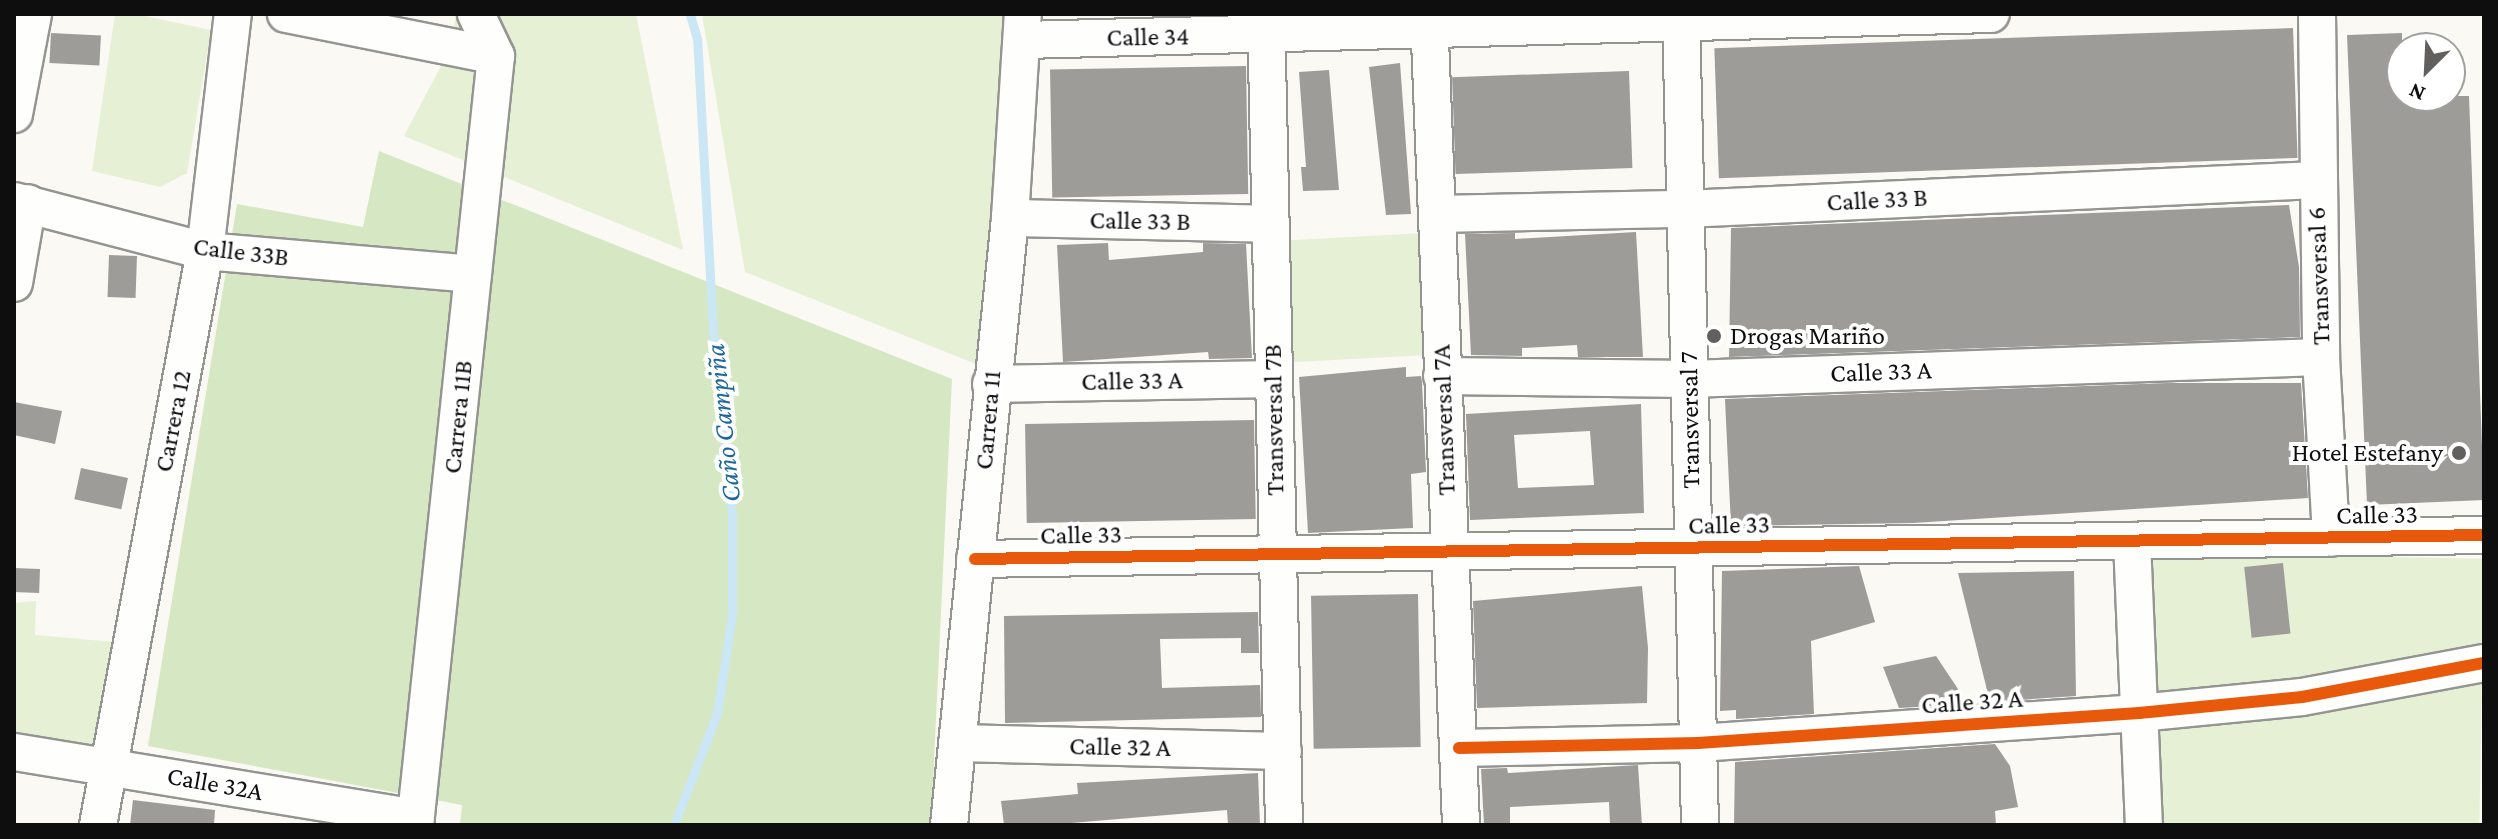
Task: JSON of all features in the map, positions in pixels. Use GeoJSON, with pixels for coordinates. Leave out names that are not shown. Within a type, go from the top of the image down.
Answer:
{"type":"FeatureCollection","features":[{"type":"Feature","properties":{"kind":"street"},"geometry":{"type":"LineString","coordinates":[[14,114],[33,14]]}},
{"type":"Feature","properties":{"kind":"street","name":"Carrera 12"},"geometry":{"type":"LineString","coordinates":[[98,825],[205,251],[233,14]]}},
{"type":"Feature","properties":{"kind":"street"},"geometry":{"type":"LineString","coordinates":[[286,14],[440,30],[496,56]]}},
{"type":"Feature","properties":{"kind":"street"},"geometry":{"type":"LineString","coordinates":[[476,14],[496,56]]}},
{"type":"Feature","properties":{"kind":"street","name":"Calle 34"},"geometry":{"type":"LineString","coordinates":[[1024,27],[1991,14]]}},
{"type":"Feature","properties":{"kind":"street","name":"Transversal 6"},"geometry":{"type":"LineString","coordinates":[[2317,14],[2316,180],[2321,357],[2331,538]]}},
{"type":"Feature","properties":{"kind":"street","name":"Transversal 7"},"geometry":{"type":"LineString","coordinates":[[1681,19],[1700,825]]}},
{"type":"Feature","properties":{"kind":"street","name":"Transversal 7A"},"geometry":{"type":"LineString","coordinates":[[1430,22],[1461,825]]}},
{"type":"Feature","properties":{"kind":"street","name":"Transversal 7B"},"geometry":{"type":"LineString","coordinates":[[1266,25],[1284,825]]}},
{"type":"Feature","properties":{"kind":"street","name":"Carrera 11"},"geometry":{"type":"LineString","coordinates":[[949,825],[1010,218],[1024,27]]}},
{"type":"Feature","properties":{"kind":"street","name":"Carrera 11B"},"geometry":{"type":"LineString","coordinates":[[415,822],[496,56]]}},
{"type":"Feature","properties":{"kind":"street","name":"Calle 33 B"},"geometry":{"type":"LineString","coordinates":[[1437,214],[1685,209],[2316,180]]}},
{"type":"Feature","properties":{"kind":"street"},"geometry":{"type":"LineString","coordinates":[[14,283],[21,202]]}},
{"type":"Feature","properties":{"kind":"street","name":"Calle 33B"},"geometry":{"type":"LineString","coordinates":[[21,202],[205,251],[473,274]]}},
{"type":"Feature","properties":{"kind":"street","name":"Calle 33 B"},"geometry":{"type":"LineString","coordinates":[[1010,218],[1270,224]]}},
{"type":"Feature","properties":{"kind":"street","name":"Calle 33 A"},"geometry":{"type":"LineString","coordinates":[[1442,376],[1689,379],[2321,357]]}},
{"type":"Feature","properties":{"kind":"street","name":"Calle 33 A"},"geometry":{"type":"LineString","coordinates":[[991,384],[1273,379]]}},
{"type":"Feature","properties":{"kind":"street","name":"Calle 33"},"geometry":{"type":"LineString","coordinates":[[975,559],[2484,535]]}},
{"type":"Feature","properties":{"kind":"street"},"geometry":{"type":"LineString","coordinates":[[2132,541],[2144,825]]}},
{"type":"Feature","properties":{"kind":"street","name":"Calle 32 A"},"geometry":{"type":"LineString","coordinates":[[1459,748],[1698,743],[2139,713],[2302,697],[2484,663]]}},
{"type":"Feature","properties":{"kind":"street","name":"Calle 32 A"},"geometry":{"type":"LineString","coordinates":[[957,743],[1283,751]]}},
{"type":"Feature","properties":{"kind":"street","name":"Calle 32A"},"geometry":{"type":"LineString","coordinates":[[14,752],[415,822]]}},
{"type":"Feature","properties":{"kind":"green space"},"geometry":{"type":"Polygon","coordinates":[[[115,14],[135,14],[211,30],[187,173],[160,187],[92,171],[115,14]]]}},
{"type":"Feature","properties":{"kind":"green space"},"geometry":{"type":"Polygon","coordinates":[[[456,14],[636,14],[683,250],[404,136],[450,49],[456,14]]]}},
{"type":"Feature","properties":{"kind":"green space"},"geometry":{"type":"Polygon","coordinates":[[[702,14],[1022,14],[986,368],[745,272],[702,14]]]}},
{"type":"Feature","properties":{"kind":"green space"},"geometry":{"type":"Polygon","coordinates":[[[379,151],[952,379],[931,825],[460,825],[462,805],[148,746],[237,204],[363,227],[379,151]]]}},
{"type":"Feature","properties":{"kind":"green space"},"geometry":{"type":"Polygon","coordinates":[[[1426,233],[1432,355],[1291,362],[1284,240],[1426,233]]]}},
{"type":"Feature","properties":{"kind":"green space"},"geometry":{"type":"Polygon","coordinates":[[[2152,553],[2484,559],[2479,825],[2147,825],[2152,553]]]}},
{"type":"Feature","properties":{"kind":"green space"},"geometry":{"type":"Polygon","coordinates":[[[36,601],[35,635],[114,642],[109,752],[14,740],[14,603],[36,601]]]}},
{"type":"Feature","properties":{"kind":"building"},"geometry":{"type":"Polygon","coordinates":[[[2293,28],[2298,158],[1719,178],[1714,48],[2293,28]]]}},
{"type":"Feature","properties":{"kind":"building"},"geometry":{"type":"Polygon","coordinates":[[[51,33],[101,36],[99,66],[49,63],[51,33]]]}},
{"type":"Feature","properties":{"kind":"building"},"geometry":{"type":"Polygon","coordinates":[[[2386,34],[2386,112],[2466,112],[2466,96],[2469,96],[2484,500],[2367,505],[2347,35],[2386,34]]]}},
{"type":"Feature","properties":{"kind":"building"},"geometry":{"type":"Polygon","coordinates":[[[1400,63],[1411,214],[1386,215],[1369,67],[1400,63]]]}},
{"type":"Feature","properties":{"kind":"building"},"geometry":{"type":"Polygon","coordinates":[[[1246,66],[1248,194],[1052,197],[1050,69],[1246,66]]]}},
{"type":"Feature","properties":{"kind":"building"},"geometry":{"type":"Polygon","coordinates":[[[1329,70],[1339,190],[1303,191],[1301,167],[1306,167],[1299,72],[1329,70]]]}},
{"type":"Feature","properties":{"kind":"building"},"geometry":{"type":"Polygon","coordinates":[[[1629,71],[1632,168],[1455,174],[1452,77],[1629,71]]]}},
{"type":"Feature","properties":{"kind":"building"},"geometry":{"type":"Polygon","coordinates":[[[2289,205],[2299,267],[2300,337],[1729,357],[1731,228],[2289,205]]]}},
{"type":"Feature","properties":{"kind":"building"},"geometry":{"type":"Polygon","coordinates":[[[1636,232],[1643,357],[1578,357],[1577,345],[1522,348],[1522,356],[1471,355],[1465,234],[1515,233],[1515,239],[1636,232]]]}},
{"type":"Feature","properties":{"kind":"building"},"geometry":{"type":"Polygon","coordinates":[[[1108,243],[1109,260],[1203,252],[1203,243],[1246,244],[1252,358],[1209,359],[1208,352],[1063,362],[1057,245],[1108,243]]]}},
{"type":"Feature","properties":{"kind":"building"},"geometry":{"type":"Polygon","coordinates":[[[109,255],[137,256],[136,298],[108,297],[109,255]]]}},
{"type":"Feature","properties":{"kind":"building"},"geometry":{"type":"Polygon","coordinates":[[[1406,367],[1406,377],[1421,376],[1426,472],[1411,474],[1413,528],[1308,533],[1299,377],[1406,367]]]}},
{"type":"Feature","properties":{"kind":"building"},"geometry":{"type":"Polygon","coordinates":[[[2168,383],[2301,383],[2308,498],[1913,523],[1731,526],[1725,399],[2168,383]]]}},
{"type":"Feature","properties":{"kind":"building"},"geometry":{"type":"Polygon","coordinates":[[[14,402],[62,411],[55,444],[14,435],[14,402]]]}},
{"type":"Feature","properties":{"kind":"building"},"geometry":{"type":"Polygon","coordinates":[[[1641,404],[1644,513],[1470,520],[1466,414],[1641,404]],[[1590,431],[1514,435],[1518,488],[1594,485],[1590,431]]]}},
{"type":"Feature","properties":{"kind":"building"},"geometry":{"type":"Polygon","coordinates":[[[1254,420],[1256,519],[1027,523],[1025,424],[1254,420]]]}},
{"type":"Feature","properties":{"kind":"building"},"geometry":{"type":"Polygon","coordinates":[[[81,468],[128,478],[121,509],[74,499],[81,468]]]}},
{"type":"Feature","properties":{"kind":"building"},"geometry":{"type":"Polygon","coordinates":[[[2283,563],[2290,634],[2252,638],[2244,567],[2283,563]]]}},
{"type":"Feature","properties":{"kind":"building"},"geometry":{"type":"Polygon","coordinates":[[[1859,566],[1875,622],[1811,641],[1814,714],[1736,719],[1736,710],[1720,711],[1722,571],[1859,566]]]}},
{"type":"Feature","properties":{"kind":"building"},"geometry":{"type":"Polygon","coordinates":[[[14,568],[40,569],[39,593],[14,592],[14,568]]]}},
{"type":"Feature","properties":{"kind":"building"},"geometry":{"type":"Polygon","coordinates":[[[2074,571],[2076,696],[1990,702],[1958,573],[2074,571]]]}},
{"type":"Feature","properties":{"kind":"building"},"geometry":{"type":"Polygon","coordinates":[[[1642,586],[1648,648],[1647,703],[1477,708],[1473,601],[1642,586]]]}},
{"type":"Feature","properties":{"kind":"building"},"geometry":{"type":"Polygon","coordinates":[[[1418,594],[1421,747],[1314,749],[1311,596],[1418,594]]]}},
{"type":"Feature","properties":{"kind":"building"},"geometry":{"type":"Polygon","coordinates":[[[1258,612],[1259,653],[1241,653],[1241,638],[1160,639],[1162,688],[1260,685],[1261,717],[1005,723],[1004,616],[1258,612]]]}},
{"type":"Feature","properties":{"kind":"building"},"geometry":{"type":"Polygon","coordinates":[[[1936,656],[1968,704],[1899,708],[1883,667],[1936,656]]]}},
{"type":"Feature","properties":{"kind":"building"},"geometry":{"type":"Polygon","coordinates":[[[1995,744],[2010,766],[2018,807],[1995,811],[1996,825],[1734,825],[1735,762],[1995,744]]]}},
{"type":"Feature","properties":{"kind":"building"},"geometry":{"type":"Polygon","coordinates":[[[1638,765],[1642,825],[1610,825],[1609,802],[1510,807],[1510,825],[1484,825],[1481,769],[1507,768],[1508,773],[1638,765]]]}},
{"type":"Feature","properties":{"kind":"building"},"geometry":{"type":"Polygon","coordinates":[[[1258,773],[1260,825],[1228,825],[1227,810],[1047,825],[1004,825],[1001,801],[1078,794],[1077,783],[1258,773]]]}},
{"type":"Feature","properties":{"kind":"building"},"geometry":{"type":"Polygon","coordinates":[[[133,800],[215,810],[214,825],[130,825],[133,800]]]}},
{"type":"Feature","properties":{"kind":"waterway","name":"Caño Campiña"},"geometry":{"type":"LineString","coordinates":[[674,825],[717,713],[732,615],[732,515],[713,331],[697,39],[690,14]]}},
{"type":"Feature","properties":{"kind":"cycle path"},"geometry":{"type":"LineString","coordinates":[[975,559],[2484,535]]}},
{"type":"Feature","properties":{"kind":"cycle path"},"geometry":{"type":"LineString","coordinates":[[1459,748],[1698,743],[2139,713],[2302,697],[2484,663]]}},
{"type":"Feature","properties":{"kind":"place","name":"Drogas Mariño"},"geometry":{"type":"Point","coordinates":[1714,336]}},
{"type":"Feature","properties":{"kind":"place","name":"Hotel Estefany"},"geometry":{"type":"Point","coordinates":[2459,453]}}]}
